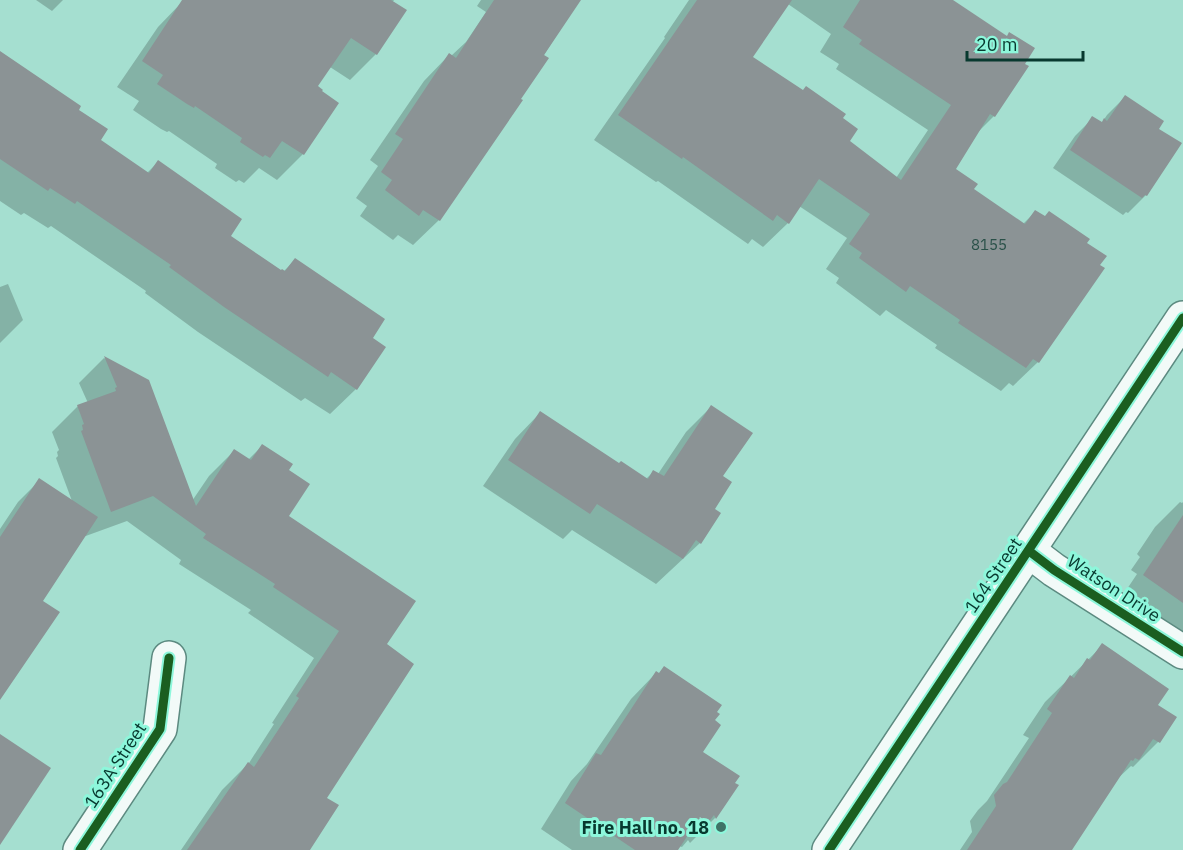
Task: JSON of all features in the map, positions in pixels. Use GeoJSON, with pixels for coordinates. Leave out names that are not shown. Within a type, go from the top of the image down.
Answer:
{"type":"FeatureCollection","features":[{"type":"Feature","properties":{"kind":"street","name":"164 Street"},"geometry":{"type":"LineString","coordinates":[[829,850],[1183,318]]}},
{"type":"Feature","properties":{"kind":"street","name":"Watson Drive"},"geometry":{"type":"LineString","coordinates":[[1029,551],[1054,570],[1183,652]]}},
{"type":"Feature","properties":{"kind":"street","name":"163A Street"},"geometry":{"type":"LineString","coordinates":[[80,850],[160,729],[169,658]]}},
{"type":"Feature","properties":{"kind":"building"},"geometry":{"type":"Polygon","coordinates":[[[182,0],[391,0],[407,10],[377,55],[351,38],[318,86],[339,103],[304,155],[282,141],[270,158],[265,155],[263,157],[240,142],[242,138],[195,106],[194,108],[187,104],[157,84],[163,75],[142,61],[182,0]]]}},
{"type":"Feature","properties":{"kind":"building"},"geometry":{"type":"Polygon","coordinates":[[[494,0],[581,0],[544,55],[549,58],[521,99],[523,100],[440,221],[423,210],[419,216],[385,190],[392,180],[381,172],[403,139],[395,134],[449,53],[456,58],[494,0]]]}},
{"type":"Feature","properties":{"kind":"building"},"geometry":{"type":"Polygon","coordinates":[[[697,0],[792,0],[753,57],[803,90],[806,86],[846,114],[843,118],[858,129],[850,141],[901,180],[951,105],[859,44],[862,40],[843,27],[860,0],[953,0],[1007,36],[1009,32],[1035,48],[1025,64],[1029,66],[995,117],[990,114],[956,169],[978,184],[974,189],[1025,224],[1035,210],[1045,216],[1049,211],[1090,239],[1087,243],[1107,256],[1100,265],[1105,268],[1039,363],[1033,359],[1026,368],[958,323],[960,320],[910,286],[906,292],[859,258],[862,253],[849,244],[870,214],[819,179],[789,224],[777,215],[773,221],[683,157],[682,159],[618,115],[697,0]]]}},
{"type":"Feature","properties":{"kind":"building"},"geometry":{"type":"Polygon","coordinates":[[[0,51],[81,106],[79,110],[108,129],[101,140],[149,173],[158,160],[242,219],[231,236],[281,270],[285,271],[295,258],[385,319],[373,338],[386,347],[357,390],[331,372],[328,377],[224,307],[169,267],[171,265],[77,201],[75,204],[50,188],[48,191],[0,159],[0,51]]]}},
{"type":"Feature","properties":{"kind":"building"},"geometry":{"type":"Polygon","coordinates":[[[1125,95],[1164,121],[1159,129],[1182,143],[1147,196],[1142,198],[1070,150],[1092,116],[1102,122],[1104,118],[1107,121],[1125,95]]]}},
{"type":"Feature","properties":{"kind":"building"},"geometry":{"type":"Polygon","coordinates":[[[104,356],[149,380],[196,506],[234,449],[251,460],[262,444],[293,464],[289,470],[310,484],[289,516],[416,601],[387,644],[414,664],[327,798],[339,805],[310,850],[187,850],[248,762],[254,767],[299,698],[296,696],[339,631],[273,587],[275,584],[203,538],[206,534],[153,496],[111,512],[81,431],[84,424],[77,405],[116,391],[117,387],[104,356]]]}},
{"type":"Feature","properties":{"kind":"building"},"geometry":{"type":"Polygon","coordinates":[[[711,405],[753,433],[723,476],[732,482],[715,509],[721,513],[701,544],[696,540],[683,559],[597,504],[590,514],[508,460],[540,411],[619,463],[621,461],[648,479],[653,470],[664,476],[711,405]]]}},
{"type":"Feature","properties":{"kind":"building"},"geometry":{"type":"Polygon","coordinates":[[[39,478],[98,517],[43,601],[60,612],[0,700],[0,537],[39,478]]]}},
{"type":"Feature","properties":{"kind":"building"},"geometry":{"type":"Polygon","coordinates":[[[1183,515],[1183,603],[1143,575],[1183,515]]]}},
{"type":"Feature","properties":{"kind":"building"},"geometry":{"type":"Polygon","coordinates":[[[1102,643],[1169,689],[1158,705],[1177,717],[1160,743],[1153,739],[1139,760],[1135,758],[1131,760],[1072,850],[967,850],[996,806],[994,795],[1007,782],[1052,713],[1047,709],[1070,675],[1074,678],[1087,658],[1090,660],[1102,643]]]}},
{"type":"Feature","properties":{"kind":"building"},"geometry":{"type":"Polygon","coordinates":[[[664,666],[722,705],[717,712],[720,714],[715,720],[721,725],[703,752],[740,776],[735,783],[739,785],[716,819],[714,815],[708,823],[700,817],[678,850],[635,850],[565,803],[596,753],[601,755],[656,671],[659,673],[664,666]]]}},
{"type":"Feature","properties":{"kind":"building"},"geometry":{"type":"Polygon","coordinates":[[[0,734],[51,768],[0,845],[0,734]]]}},
{"type":"Feature","properties":{"kind":"cycle path"},"geometry":{"type":"LineString","coordinates":[[829,850],[1183,318]]}},
{"type":"Feature","properties":{"kind":"cycle path"},"geometry":{"type":"LineString","coordinates":[[1029,551],[1054,570],[1183,652]]}},
{"type":"Feature","properties":{"kind":"cycle path"},"geometry":{"type":"LineString","coordinates":[[80,850],[160,729],[169,658]]}},
{"type":"Feature","properties":{"kind":"place","name":"Fire Hall no. 18"},"geometry":{"type":"Point","coordinates":[721,827]}}]}
